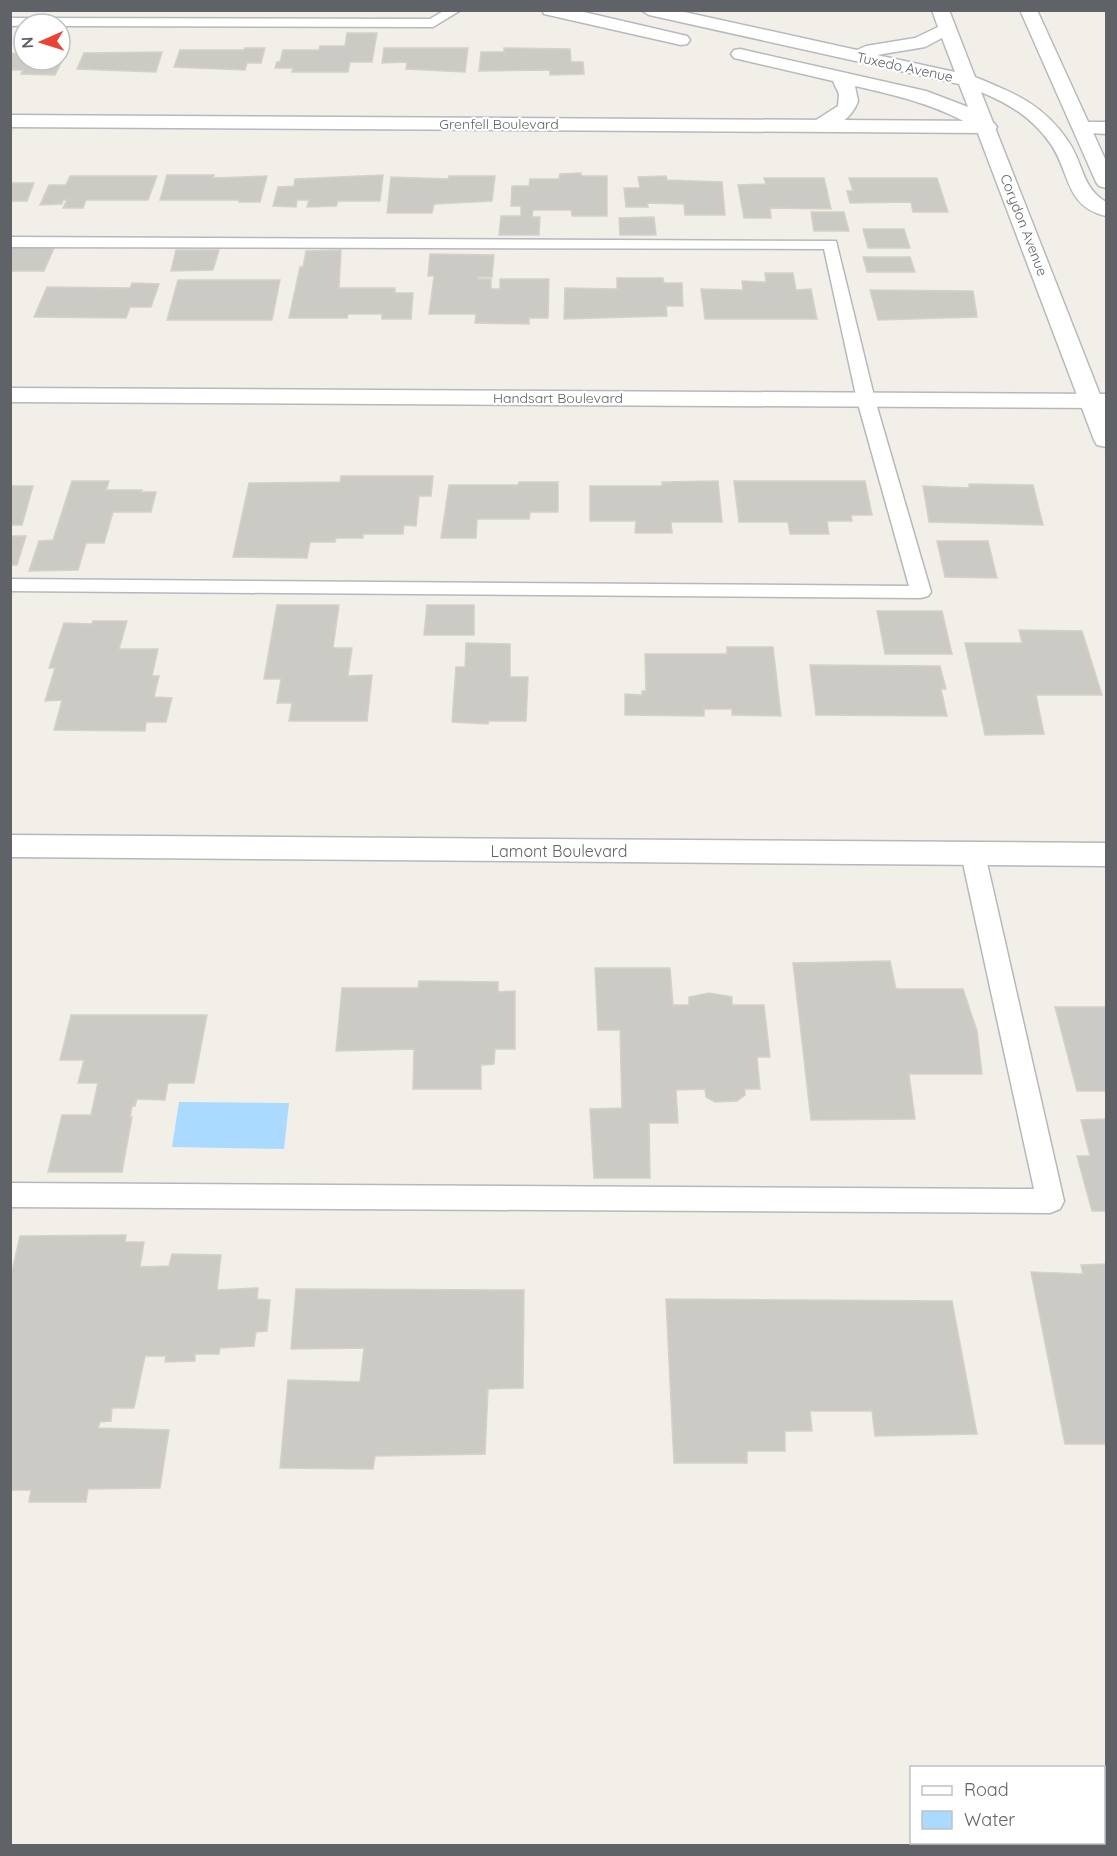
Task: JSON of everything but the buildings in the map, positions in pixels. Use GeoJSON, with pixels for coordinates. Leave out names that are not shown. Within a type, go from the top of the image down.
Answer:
{"type":"FeatureCollection","features":[{"type":"Feature","properties":{"kind":"main road"},"geometry":{"type":"LineString","coordinates":[[550,10],[700,45]]}},
{"type":"Feature","properties":{"kind":"main road","name":"Tuxedo Avenue"},"geometry":{"type":"LineString","coordinates":[[649,10],[967,80],[1014,99],[1031,110],[1060,143],[1084,197],[1107,210]]}},
{"type":"Feature","properties":{"kind":"main road","name":"Corydon Avenue"},"geometry":{"type":"LineString","coordinates":[[940,10],[1099,401],[1107,440]]}},
{"type":"Feature","properties":{"kind":"main road"},"geometry":{"type":"LineString","coordinates":[[1028,10],[1107,182]]}},
{"type":"Feature","properties":{"kind":"main road"},"geometry":{"type":"LineString","coordinates":[[835,51],[866,51],[900,47],[919,43],[947,29]]}},
{"type":"Feature","properties":{"kind":"main road","name":"Tuxedo Avenue"},"geometry":{"type":"LineString","coordinates":[[723,50],[919,94],[960,110],[987,127]]}},
{"type":"Feature","properties":{"kind":"main road"},"geometry":{"type":"LineString","coordinates":[[820,126],[842,115],[848,106],[850,93],[839,76]]}},
{"type":"Feature","properties":{"kind":"main road","name":"Grenfell Boulevard"},"geometry":{"type":"LineString","coordinates":[[10,121],[987,127]]}},
{"type":"Feature","properties":{"kind":"main road"},"geometry":{"type":"LineString","coordinates":[[1083,128],[1107,128]]}},
{"type":"Feature","properties":{"kind":"main road","name":"Handsart Boulevard"},"geometry":{"type":"LineString","coordinates":[[10,394],[1099,401]]}},
{"type":"Feature","properties":{"kind":"main road","name":"Lamont Boulevard"},"geometry":{"type":"LineString","coordinates":[[10,846],[1107,855]]}},
{"type":"Feature","properties":{"kind":"lane"},"geometry":{"type":"LineString","coordinates":[[10,21],[433,23],[455,10]]}},
{"type":"Feature","properties":{"kind":"lane"},"geometry":{"type":"LineString","coordinates":[[10,242],[831,244],[866,400],[921,592],[10,585]]}},
{"type":"Feature","properties":{"kind":"lane"},"geometry":{"type":"LineString","coordinates":[[10,1195],[1050,1201],[973,854]]}},
{"type":"Feature","properties":{"kind":"water"},"geometry":{"type":"Polygon","coordinates":[[[179,1102],[289,1103],[284,1149],[172,1147],[179,1102]]]}}]}
